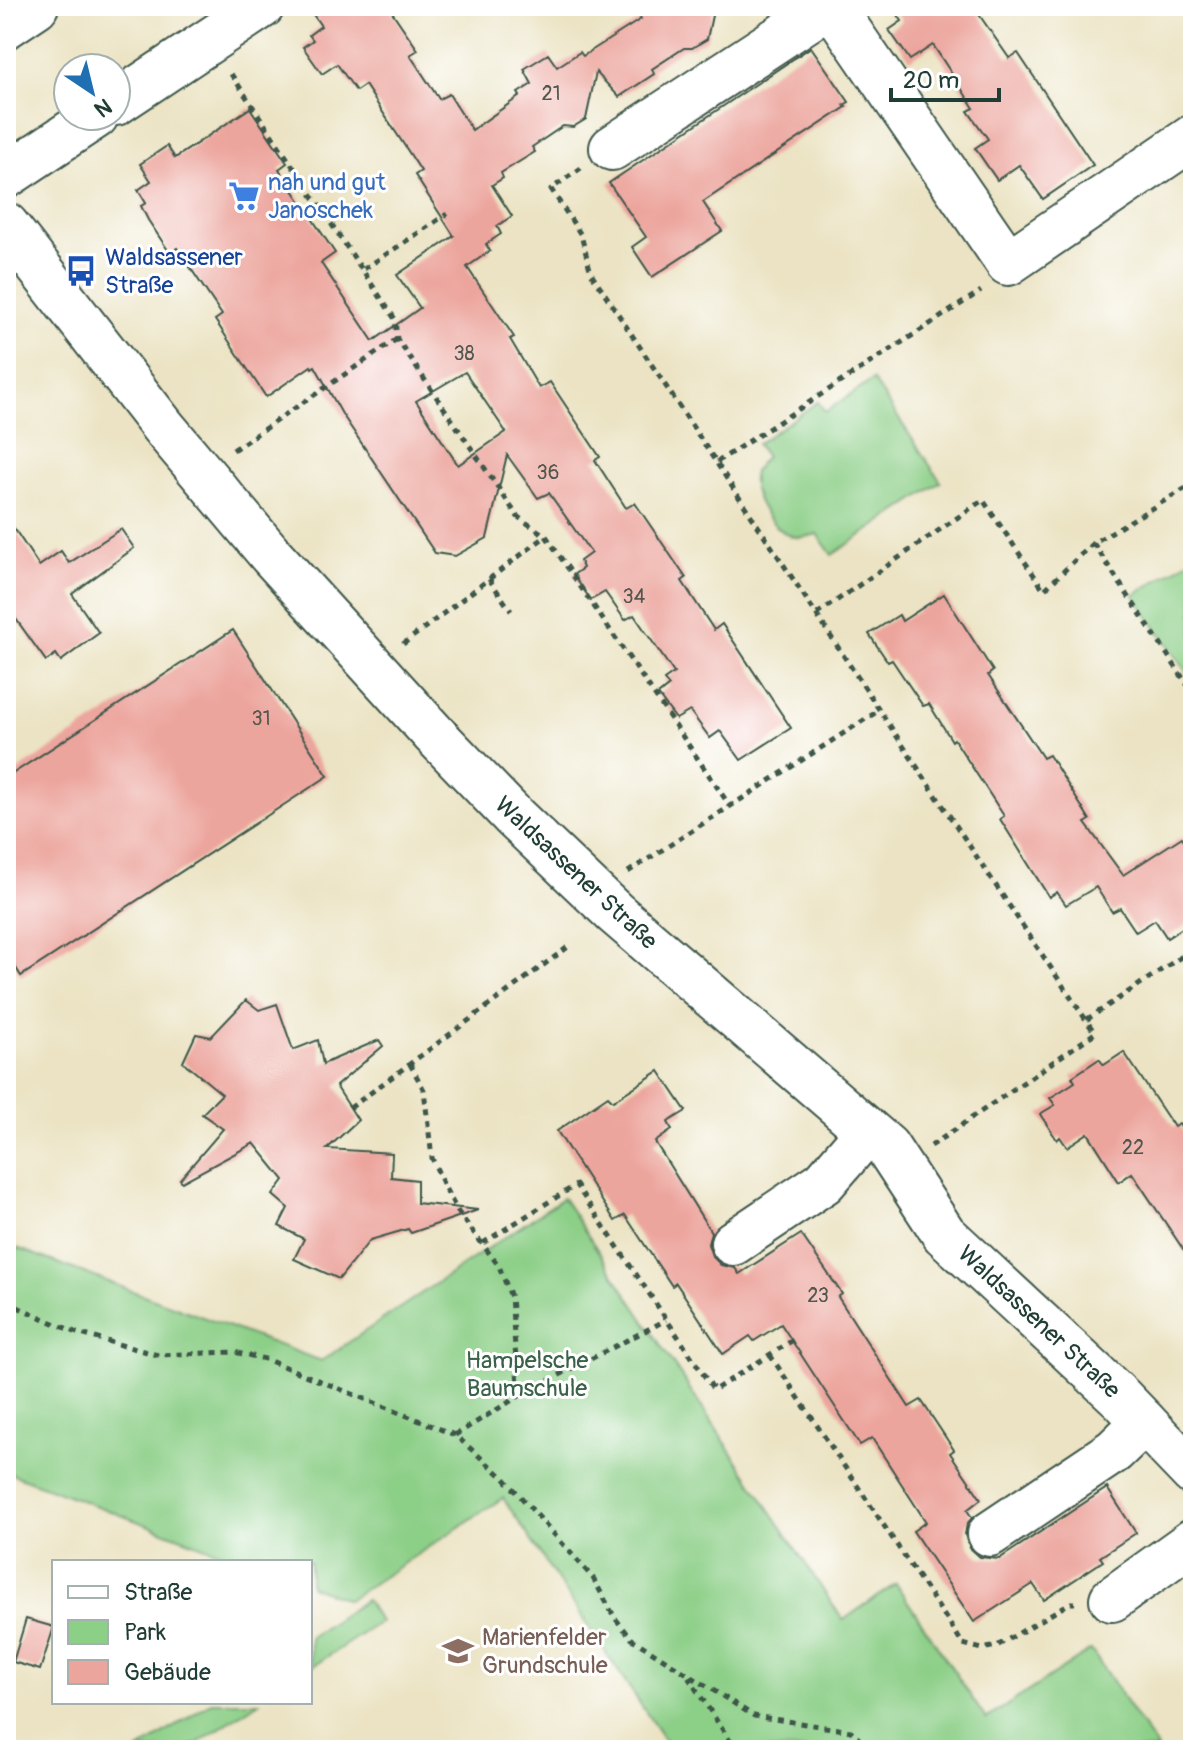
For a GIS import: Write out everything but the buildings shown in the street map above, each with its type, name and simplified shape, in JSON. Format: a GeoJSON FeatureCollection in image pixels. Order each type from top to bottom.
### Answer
{"type":"FeatureCollection","features":[{"type":"Feature","properties":{"kind":"street"},"geometry":{"type":"LineString","coordinates":[[6,26],[36,6]]}},
{"type":"Feature","properties":{"kind":"street"},"geometry":{"type":"LineString","coordinates":[[132,92],[262,6]]}},
{"type":"Feature","properties":{"kind":"street"},"geometry":{"type":"LineString","coordinates":[[612,148],[830,6],[1008,263],[1193,137]]}},
{"type":"Feature","properties":{"kind":"street"},"geometry":{"type":"LineString","coordinates":[[6,176],[72,132]]}},
{"type":"Feature","properties":{"kind":"street","name":"Waldsassener Straße"},"geometry":{"type":"LineString","coordinates":[[6,225],[164,428],[252,532],[433,733],[514,817],[615,913],[887,1147],[944,1234],[1144,1422],[1193,1473]]}},
{"type":"Feature","properties":{"kind":"street"},"geometry":{"type":"LineString","coordinates":[[733,1243],[824,1182],[868,1131]]}},
{"type":"Feature","properties":{"kind":"street"},"geometry":{"type":"LineString","coordinates":[[990,1534],[1114,1451],[1144,1422]]}},
{"type":"Feature","properties":{"kind":"street"},"geometry":{"type":"LineString","coordinates":[[1112,1599],[1193,1541]]}},
{"type":"Feature","properties":{"kind":"path"},"geometry":{"type":"LineString","coordinates":[[208,41],[364,269],[395,319],[397,339],[518,517],[546,536],[730,806]]}},
{"type":"Feature","properties":{"kind":"path"},"geometry":{"type":"LineString","coordinates":[[612,148],[551,189],[581,235],[591,273],[878,711],[1095,1033],[930,1147]]}},
{"type":"Feature","properties":{"kind":"path"},"geometry":{"type":"LineString","coordinates":[[364,269],[447,214]]}},
{"type":"Feature","properties":{"kind":"path"},"geometry":{"type":"LineString","coordinates":[[717,462],[939,321],[981,291],[1008,263]]}},
{"type":"Feature","properties":{"kind":"path"},"geometry":{"type":"LineString","coordinates":[[229,452],[397,339]]}},
{"type":"Feature","properties":{"kind":"path"},"geometry":{"type":"LineString","coordinates":[[817,614],[983,500],[1044,590],[1093,543],[1193,484]]}},
{"type":"Feature","properties":{"kind":"path"},"geometry":{"type":"LineString","coordinates":[[399,647],[546,536]]}},
{"type":"Feature","properties":{"kind":"path"},"geometry":{"type":"LineString","coordinates":[[1093,543],[1193,693]]}},
{"type":"Feature","properties":{"kind":"path"},"geometry":{"type":"LineString","coordinates":[[489,579],[511,611]]}},
{"type":"Feature","properties":{"kind":"path"},"geometry":{"type":"LineString","coordinates":[[623,874],[878,711]]}},
{"type":"Feature","properties":{"kind":"path"},"geometry":{"type":"LineString","coordinates":[[350,1108],[568,947]]}},
{"type":"Feature","properties":{"kind":"path"},"geometry":{"type":"LineString","coordinates":[[1086,1020],[1193,949]]}},
{"type":"Feature","properties":{"kind":"path"},"geometry":{"type":"LineString","coordinates":[[410,1064],[424,1090],[432,1158],[458,1212],[499,1266],[511,1297],[519,1396]]}},
{"type":"Feature","properties":{"kind":"path"},"geometry":{"type":"LineString","coordinates":[[483,1243],[576,1185],[714,1390],[793,1340]]}},
{"type":"Feature","properties":{"kind":"path"},"geometry":{"type":"LineString","coordinates":[[6,1288],[12,1294],[13,1305]]}},
{"type":"Feature","properties":{"kind":"path"},"geometry":{"type":"LineString","coordinates":[[6,1302],[77,1333],[158,1355],[234,1352],[265,1359],[455,1435],[504,1478],[593,1578],[615,1618],[632,1639],[754,1716],[851,1731],[870,1750]]}},
{"type":"Feature","properties":{"kind":"path"},"geometry":{"type":"LineString","coordinates":[[455,1435],[519,1396],[666,1320]]}},
{"type":"Feature","properties":{"kind":"path"},"geometry":{"type":"LineString","coordinates":[[770,1355],[963,1644],[982,1649],[997,1646],[1070,1603],[1112,1599]]}},
{"type":"Feature","properties":{"kind":"path"},"geometry":{"type":"LineString","coordinates":[[685,1673],[736,1750]]}},
{"type":"Feature","properties":{"kind":"green space"},"geometry":{"type":"Polygon","coordinates":[[[873,380],[941,482],[832,555],[817,534],[792,536],[769,519],[754,490],[755,470],[766,457],[757,444],[818,402],[825,412],[873,380]]]}},
{"type":"Feature","properties":{"kind":"green space"},"geometry":{"type":"Polygon","coordinates":[[[1193,558],[1193,681],[1134,595],[1193,558]]]}},
{"type":"Feature","properties":{"kind":"green space","name":"Hampelsche Baumschule"},"geometry":{"type":"Polygon","coordinates":[[[563,1198],[843,1620],[896,1584],[986,1719],[1091,1650],[1158,1750],[671,1750],[503,1498],[348,1600],[312,1587],[312,1560],[241,1560],[6,1472],[6,1244],[321,1361],[563,1198]]]}},
{"type":"Feature","properties":{"kind":"green space"},"geometry":{"type":"Polygon","coordinates":[[[366,1600],[380,1622],[312,1667],[312,1636],[366,1600]]]}},
{"type":"Feature","properties":{"kind":"green space"},"geometry":{"type":"Polygon","coordinates":[[[209,1704],[256,1704],[187,1750],[139,1750],[209,1704]]]}},
{"type":"Feature","properties":{"kind":"place","name":"nah und gut Janoschek"},"geometry":{"type":"Point","coordinates":[244,196]}},
{"type":"Feature","properties":{"kind":"place","name":"Waldsassener Straße"},"geometry":{"type":"Point","coordinates":[81,271]}},
{"type":"Feature","properties":{"kind":"place","name":"Marienfelder Grundschule"},"geometry":{"type":"Point","coordinates":[458,1651]}}]}
